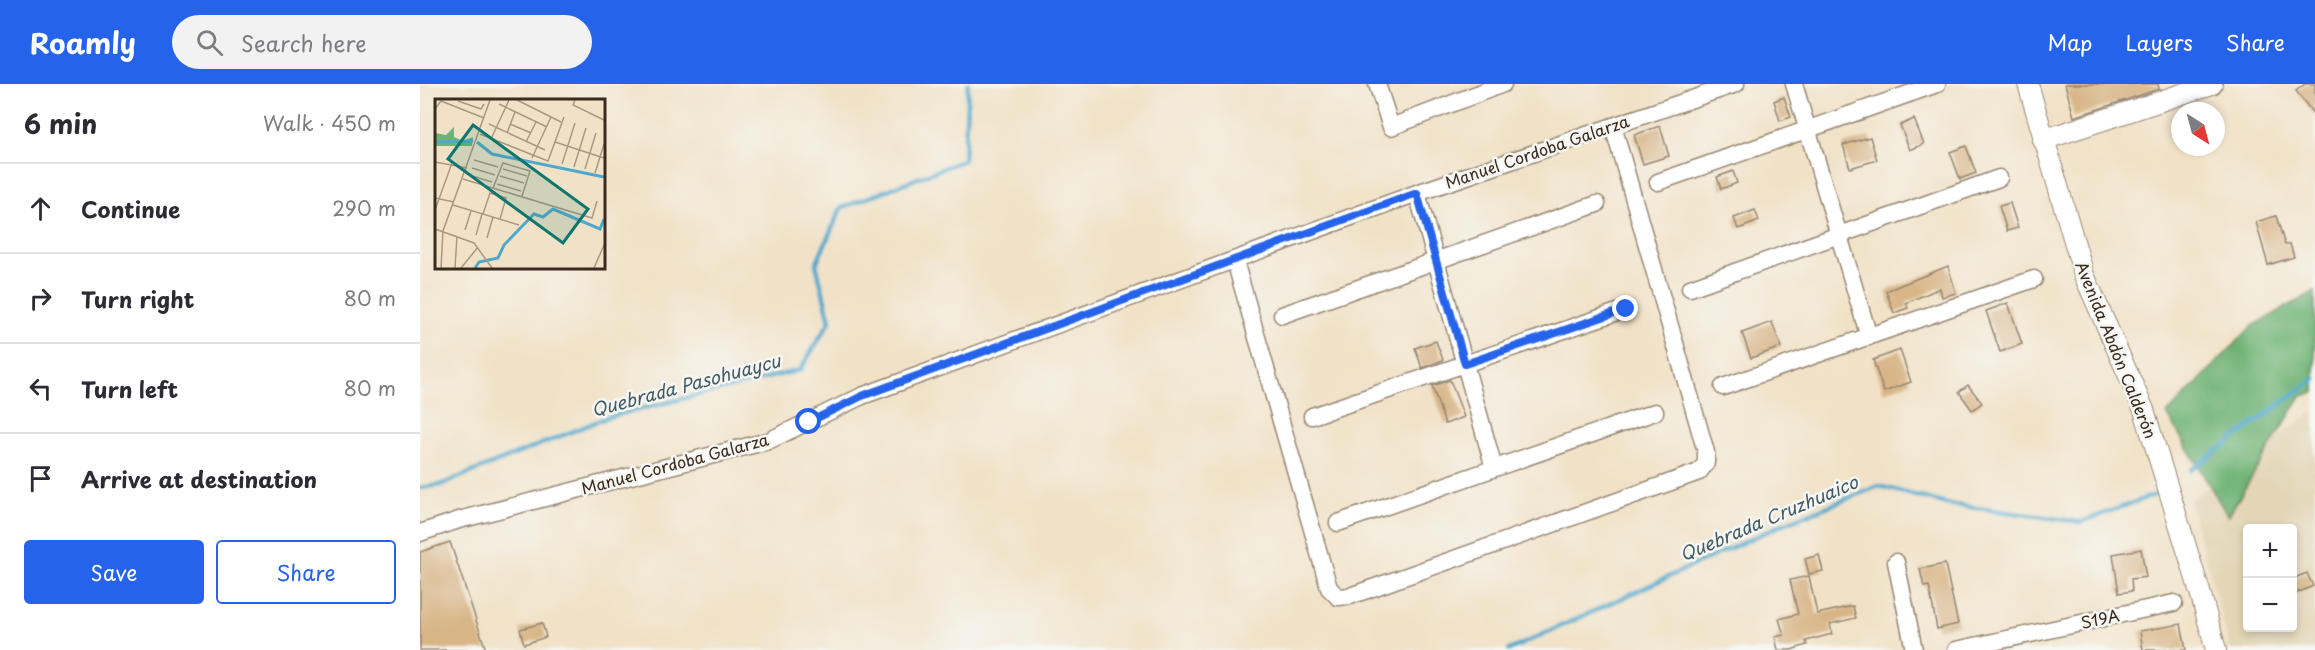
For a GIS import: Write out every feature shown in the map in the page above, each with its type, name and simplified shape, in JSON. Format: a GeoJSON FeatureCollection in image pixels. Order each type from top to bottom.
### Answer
{"type":"FeatureCollection","features":[{"type":"Feature","properties":{"kind":"street"},"geometry":{"type":"LineString","coordinates":[[1377,84],[1390,127],[1503,84]]}},
{"type":"Feature","properties":{"kind":"street","name":"Manuel Cordoba Galarza"},"geometry":{"type":"LineString","coordinates":[[420,533],[459,520],[768,441],[862,396],[1417,193],[1736,84]]}},
{"type":"Feature","properties":{"kind":"street"},"geometry":{"type":"LineString","coordinates":[[1794,84],[1869,336]]}},
{"type":"Feature","properties":{"kind":"street"},"geometry":{"type":"LineString","coordinates":[[1658,182],[1937,84]]}},
{"type":"Feature","properties":{"kind":"street","name":"Avenida Abdón Calderón"},"geometry":{"type":"LineString","coordinates":[[2028,84],[2084,275],[2144,410],[2216,650]]}},
{"type":"Feature","properties":{"kind":"street"},"geometry":{"type":"LineString","coordinates":[[2043,140],[2212,84]]}},
{"type":"Feature","properties":{"kind":"street"},"geometry":{"type":"LineString","coordinates":[[1235,261],[1329,588],[1338,597],[1350,596],[1688,476],[1703,468],[1707,458],[1706,452],[1613,126]]}},
{"type":"Feature","properties":{"kind":"street"},"geometry":{"type":"LineString","coordinates":[[1690,288],[1999,178]]}},
{"type":"Feature","properties":{"kind":"street"},"geometry":{"type":"LineString","coordinates":[[1417,193],[1494,468]]}},
{"type":"Feature","properties":{"kind":"street"},"geometry":{"type":"LineString","coordinates":[[1282,315],[1598,204]]}},
{"type":"Feature","properties":{"kind":"street"},"geometry":{"type":"LineString","coordinates":[[1723,387],[2034,279]]}},
{"type":"Feature","properties":{"kind":"street"},"geometry":{"type":"LineString","coordinates":[[1312,416],[1626,309]]}},
{"type":"Feature","properties":{"kind":"street"},"geometry":{"type":"LineString","coordinates":[[1338,523],[1655,412]]}},
{"type":"Feature","properties":{"kind":"street"},"geometry":{"type":"LineString","coordinates":[[1896,562],[1914,650]]}},
{"type":"Feature","properties":{"kind":"street","name":"S19A"},"geometry":{"type":"LineString","coordinates":[[1956,650],[2023,643],[2174,603]]}},
{"type":"Feature","properties":{"kind":"shaded area"},"geometry":{"type":"Polygon","coordinates":[[[2315,411],[2315,650],[2231,650],[2189,500],[2315,411]]]}},
{"type":"Feature","properties":{"kind":"green space"},"geometry":{"type":"Polygon","coordinates":[[[2315,291],[2315,393],[2301,396],[2228,516],[2167,414],[2251,327],[2315,291]]]}},
{"type":"Feature","properties":{"kind":"building"},"geometry":{"type":"Polygon","coordinates":[[[2065,84],[2158,84],[2159,89],[2074,117],[2065,84]]]}},
{"type":"Feature","properties":{"kind":"building"},"geometry":{"type":"Polygon","coordinates":[[[2305,84],[2315,84],[2315,116],[2296,91],[2305,84]]]}},
{"type":"Feature","properties":{"kind":"building"},"geometry":{"type":"Polygon","coordinates":[[[1784,97],[1791,117],[1780,121],[1774,101],[1784,97]]]}},
{"type":"Feature","properties":{"kind":"building"},"geometry":{"type":"Polygon","coordinates":[[[1914,119],[1924,144],[1910,150],[1900,125],[1914,119]]]}},
{"type":"Feature","properties":{"kind":"building"},"geometry":{"type":"Polygon","coordinates":[[[1660,126],[1669,156],[1643,164],[1634,135],[1660,126]]]}},
{"type":"Feature","properties":{"kind":"building"},"geometry":{"type":"Polygon","coordinates":[[[1870,137],[1877,160],[1850,168],[1843,145],[1870,137]]]}},
{"type":"Feature","properties":{"kind":"building"},"geometry":{"type":"Polygon","coordinates":[[[1966,146],[1976,173],[1960,179],[1950,152],[1966,146]]]}},
{"type":"Feature","properties":{"kind":"building"},"geometry":{"type":"Polygon","coordinates":[[[1733,171],[1737,183],[1721,189],[1717,177],[1733,171]]]}},
{"type":"Feature","properties":{"kind":"building"},"geometry":{"type":"Polygon","coordinates":[[[2010,203],[2018,228],[2007,231],[1999,206],[2010,203]]]}},
{"type":"Feature","properties":{"kind":"building"},"geometry":{"type":"Polygon","coordinates":[[[1755,210],[1759,221],[1738,229],[1734,218],[1755,210]]]}},
{"type":"Feature","properties":{"kind":"building"},"geometry":{"type":"Polygon","coordinates":[[[2276,216],[2285,245],[2290,244],[2294,257],[2268,265],[2256,222],[2276,216]]]}},
{"type":"Feature","properties":{"kind":"building"},"geometry":{"type":"Polygon","coordinates":[[[1948,266],[1956,293],[1942,297],[1940,288],[1906,303],[1908,308],[1894,313],[1886,291],[1948,266]]]}},
{"type":"Feature","properties":{"kind":"building"},"geometry":{"type":"Polygon","coordinates":[[[2008,303],[2022,344],[2000,352],[1986,311],[2008,303]]]}},
{"type":"Feature","properties":{"kind":"building"},"geometry":{"type":"Polygon","coordinates":[[[1772,322],[1781,347],[1751,358],[1742,333],[1772,322]]]}},
{"type":"Feature","properties":{"kind":"building"},"geometry":{"type":"Polygon","coordinates":[[[1436,341],[1443,360],[1422,368],[1415,348],[1436,341]]]}},
{"type":"Feature","properties":{"kind":"building"},"geometry":{"type":"Polygon","coordinates":[[[1900,350],[1911,382],[1884,392],[1873,360],[1900,350]]]}},
{"type":"Feature","properties":{"kind":"building"},"geometry":{"type":"Polygon","coordinates":[[[1450,380],[1464,417],[1445,424],[1432,386],[1450,380]]]}},
{"type":"Feature","properties":{"kind":"building"},"geometry":{"type":"Polygon","coordinates":[[[1968,385],[1982,403],[1972,410],[1959,392],[1968,385]]]}},
{"type":"Feature","properties":{"kind":"building"},"geometry":{"type":"Polygon","coordinates":[[[450,542],[486,650],[420,650],[420,552],[450,542]]]}},
{"type":"Feature","properties":{"kind":"building"},"geometry":{"type":"Polygon","coordinates":[[[2141,549],[2146,577],[2131,579],[2132,591],[2119,593],[2113,554],[2141,549]]]}},
{"type":"Feature","properties":{"kind":"building"},"geometry":{"type":"Polygon","coordinates":[[[1819,555],[1823,571],[1809,574],[1805,559],[1819,555]]]}},
{"type":"Feature","properties":{"kind":"building"},"geometry":{"type":"Polygon","coordinates":[[[1945,564],[1958,624],[1937,629],[1929,586],[1924,587],[1920,569],[1945,564]]]}},
{"type":"Feature","properties":{"kind":"building"},"geometry":{"type":"Polygon","coordinates":[[[2307,573],[2313,586],[2297,593],[2297,577],[2307,573]]]}},
{"type":"Feature","properties":{"kind":"building"},"geometry":{"type":"Polygon","coordinates":[[[1809,576],[1817,614],[1853,606],[1856,618],[1830,624],[1832,634],[1806,641],[1807,645],[1791,650],[1778,650],[1775,637],[1784,635],[1779,619],[1798,614],[1790,580],[1809,576]]]}},
{"type":"Feature","properties":{"kind":"building"},"geometry":{"type":"Polygon","coordinates":[[[542,623],[546,637],[524,644],[520,629],[542,623]]]}},
{"type":"Feature","properties":{"kind":"building"},"geometry":{"type":"Polygon","coordinates":[[[2181,624],[2186,650],[2143,650],[2140,631],[2181,624]]]}},
{"type":"Feature","properties":{"kind":"waterway","name":"Quebrada Pasohuaycu"},"geometry":{"type":"LineString","coordinates":[[420,488],[440,485],[608,417],[800,370],[830,321],[816,264],[841,208],[964,160],[968,84]]}},
{"type":"Feature","properties":{"kind":"waterway","name":"Quebrada Cruzhuaico"},"geometry":{"type":"LineString","coordinates":[[2191,470],[2315,379]]}},
{"type":"Feature","properties":{"kind":"waterway","name":"Quebrada Cruzhuaico"},"geometry":{"type":"LineString","coordinates":[[1509,650],[1781,525],[1879,486],[1947,504],[2081,522],[2157,494]]}},
{"type":"Feature","properties":{"kind":"route"},"geometry":{"type":"LineString","coordinates":[[809,422],[862,396],[1417,193],[1465,364],[1626,309]]}}]}
